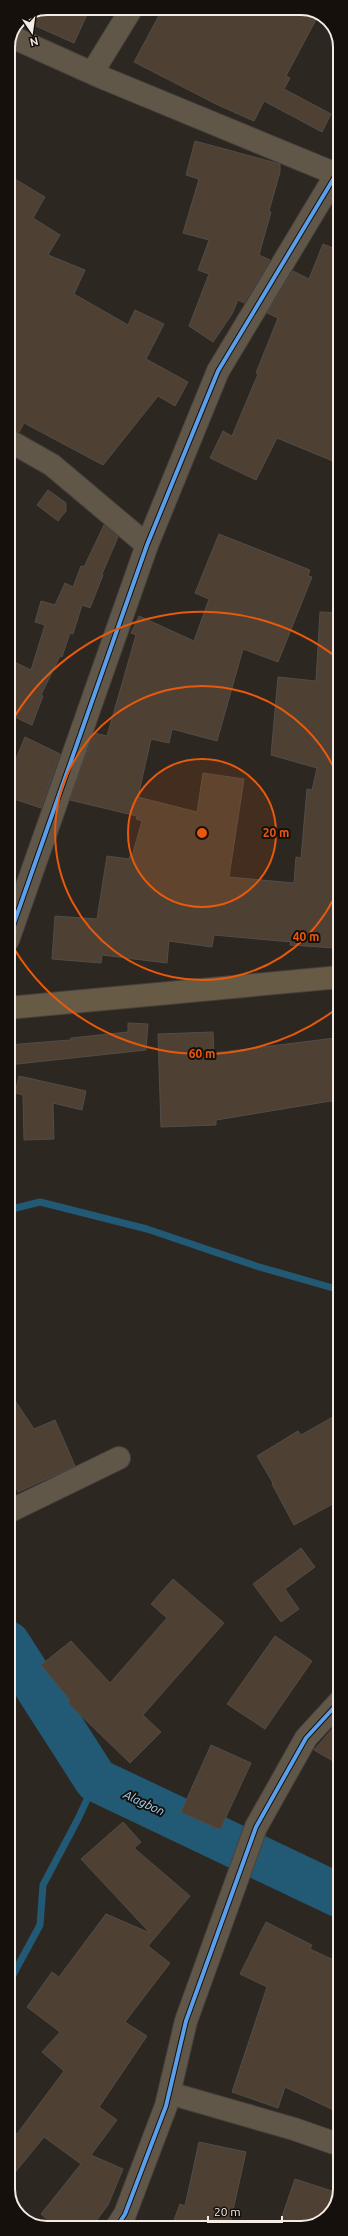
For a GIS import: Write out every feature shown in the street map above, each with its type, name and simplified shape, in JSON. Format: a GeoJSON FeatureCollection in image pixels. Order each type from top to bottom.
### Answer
{"type":"FeatureCollection","features":[{"type":"Feature","properties":{"kind":"main road"},"geometry":{"type":"LineString","coordinates":[[15,1007],[333,978]]}},
{"type":"Feature","properties":{"kind":"street"},"geometry":{"type":"LineString","coordinates":[[92,73],[128,15]]}},
{"type":"Feature","properties":{"kind":"street"},"geometry":{"type":"LineString","coordinates":[[16,39],[92,73],[333,169]]}},
{"type":"Feature","properties":{"kind":"street"},"geometry":{"type":"LineString","coordinates":[[15,920],[147,545],[218,371],[333,179]]}},
{"type":"Feature","properties":{"kind":"street"},"geometry":{"type":"LineString","coordinates":[[15,444],[52,465],[147,545]]}},
{"type":"Feature","properties":{"kind":"street"},"geometry":{"type":"LineString","coordinates":[[15,1509],[119,1458]]}},
{"type":"Feature","properties":{"kind":"street"},"geometry":{"type":"LineString","coordinates":[[120,2221],[125,2214],[166,2106],[186,2021],[256,1827],[306,1738],[333,1709]]}},
{"type":"Feature","properties":{"kind":"street"},"geometry":{"type":"LineString","coordinates":[[169,2093],[294,2129],[333,2143]]}},
{"type":"Feature","properties":{"kind":"building"},"geometry":{"type":"Polygon","coordinates":[[[47,15],[87,15],[74,43],[27,22],[35,17],[47,15]]]}},
{"type":"Feature","properties":{"kind":"building"},"geometry":{"type":"Polygon","coordinates":[[[159,15],[303,15],[313,17],[316,19],[286,76],[290,78],[284,89],[331,114],[322,132],[264,101],[254,121],[218,105],[134,62],[159,15]]]}},
{"type":"Feature","properties":{"kind":"building"},"geometry":{"type":"Polygon","coordinates":[[[195,141],[280,164],[280,172],[269,211],[271,212],[259,255],[270,260],[244,303],[238,300],[232,314],[213,342],[189,326],[209,274],[198,270],[209,240],[183,233],[199,179],[186,175],[195,141]]]}},
{"type":"Feature","properties":{"kind":"building"},"geometry":{"type":"Polygon","coordinates":[[[15,179],[45,197],[33,218],[60,235],[48,255],[85,270],[74,294],[128,325],[135,310],[164,324],[146,359],[188,382],[175,406],[158,396],[103,465],[24,423],[19,432],[15,431],[15,179]]]}},
{"type":"Feature","properties":{"kind":"building"},"geometry":{"type":"Polygon","coordinates":[[[323,244],[333,248],[333,461],[277,438],[256,480],[210,458],[223,431],[232,436],[258,374],[256,373],[278,318],[267,313],[293,271],[309,279],[323,244]]]}},
{"type":"Feature","properties":{"kind":"building"},"geometry":{"type":"Polygon","coordinates":[[[48,490],[66,503],[66,511],[58,521],[37,505],[48,490]]]}},
{"type":"Feature","properties":{"kind":"building"},"geometry":{"type":"Polygon","coordinates":[[[104,525],[118,537],[102,574],[103,575],[90,608],[82,605],[73,634],[70,633],[62,657],[60,656],[41,695],[43,696],[32,725],[15,717],[15,662],[31,670],[45,625],[35,622],[41,601],[55,605],[65,583],[73,587],[81,566],[84,567],[104,525]]]}},
{"type":"Feature","properties":{"kind":"building"},"geometry":{"type":"Polygon","coordinates":[[[219,534],[310,570],[308,576],[312,577],[278,662],[243,649],[217,741],[172,729],[169,743],[151,739],[138,797],[197,812],[203,773],[244,779],[229,877],[294,883],[296,857],[301,858],[307,789],[312,790],[317,768],[271,755],[278,677],[316,681],[320,612],[333,613],[333,948],[290,945],[291,942],[214,935],[212,947],[169,941],[167,963],[102,955],[101,963],[52,959],[55,916],[97,919],[107,856],[129,859],[130,856],[132,856],[142,821],[136,819],[137,816],[70,800],[94,733],[107,736],[136,635],[131,633],[139,616],[194,641],[209,599],[195,593],[219,534]]]}},
{"type":"Feature","properties":{"kind":"building"},"geometry":{"type":"Polygon","coordinates":[[[25,737],[60,754],[41,808],[15,799],[15,762],[25,737]]]}},
{"type":"Feature","properties":{"kind":"building"},"geometry":{"type":"Polygon","coordinates":[[[128,1023],[148,1024],[146,1050],[15,1064],[15,1044],[70,1040],[71,1038],[128,1032],[128,1023]]]}},
{"type":"Feature","properties":{"kind":"building"},"geometry":{"type":"Polygon","coordinates":[[[213,1032],[214,1053],[333,1038],[333,1101],[216,1120],[216,1125],[161,1127],[158,1034],[213,1032]]]}},
{"type":"Feature","properties":{"kind":"building"},"geometry":{"type":"Polygon","coordinates":[[[19,1076],[86,1091],[82,1110],[53,1103],[54,1139],[24,1140],[23,1095],[15,1093],[19,1076]]]}},
{"type":"Feature","properties":{"kind":"building"},"geometry":{"type":"Polygon","coordinates":[[[15,1400],[34,1429],[55,1420],[75,1466],[18,1492],[15,1485],[15,1400]]]}},
{"type":"Feature","properties":{"kind":"building"},"geometry":{"type":"Polygon","coordinates":[[[333,1417],[333,1504],[294,1525],[272,1484],[273,1483],[257,1456],[298,1431],[301,1435],[333,1417]]]}},
{"type":"Feature","properties":{"kind":"building"},"geometry":{"type":"Polygon","coordinates":[[[301,1548],[315,1567],[285,1589],[299,1609],[281,1622],[253,1584],[301,1548]]]}},
{"type":"Feature","properties":{"kind":"building"},"geometry":{"type":"Polygon","coordinates":[[[173,1579],[224,1623],[143,1715],[161,1732],[130,1763],[68,1703],[70,1700],[41,1665],[71,1641],[110,1683],[167,1618],[151,1604],[173,1579]]]}},
{"type":"Feature","properties":{"kind":"building"},"geometry":{"type":"Polygon","coordinates":[[[275,1636],[312,1661],[265,1729],[227,1704],[275,1636]]]}},
{"type":"Feature","properties":{"kind":"building"},"geometry":{"type":"Polygon","coordinates":[[[333,1728],[333,1761],[314,1750],[333,1728]]]}},
{"type":"Feature","properties":{"kind":"building"},"geometry":{"type":"Polygon","coordinates":[[[211,1745],[251,1763],[220,1830],[181,1812],[211,1745]]]}},
{"type":"Feature","properties":{"kind":"building"},"geometry":{"type":"Polygon","coordinates":[[[123,1822],[141,1842],[134,1848],[190,1896],[148,1946],[170,1963],[125,2022],[147,2036],[99,2107],[117,2120],[91,2155],[123,2169],[108,2205],[96,2221],[49,2221],[41,2214],[81,2164],[44,2137],[15,2172],[15,2133],[17,2134],[64,2071],[42,2052],[60,2032],[27,2007],[52,1972],[59,1977],[106,1914],[150,1933],[81,1859],[123,1822]]]}},
{"type":"Feature","properties":{"kind":"building"},"geometry":{"type":"Polygon","coordinates":[[[266,1922],[312,1945],[310,1949],[333,1960],[333,2110],[285,2087],[278,2108],[232,2092],[267,1987],[240,1974],[266,1922]]]}},
{"type":"Feature","properties":{"kind":"building"},"geometry":{"type":"Polygon","coordinates":[[[199,2142],[246,2152],[231,2221],[174,2221],[180,2204],[185,2206],[199,2142]]]}},
{"type":"Feature","properties":{"kind":"building"},"geometry":{"type":"Polygon","coordinates":[[[295,2179],[333,2191],[329,2205],[315,2218],[305,2221],[280,2221],[295,2179]]]}},
{"type":"Feature","properties":{"kind":"waterway"},"geometry":{"type":"LineString","coordinates":[[15,1208],[40,1202],[147,1229],[256,1266],[333,1288]]}},
{"type":"Feature","properties":{"kind":"waterway","name":"Alagbon"},"geometry":{"type":"LineString","coordinates":[[15,1654],[96,1780],[333,1893]]}},
{"type":"Feature","properties":{"kind":"waterway"},"geometry":{"type":"LineString","coordinates":[[15,1971],[40,1925],[43,1885],[78,1819],[96,1780]]}},
{"type":"Feature","properties":{"kind":"cycle path"},"geometry":{"type":"LineString","coordinates":[[15,920],[147,545],[218,371],[333,180]]}},
{"type":"Feature","properties":{"kind":"cycle path"},"geometry":{"type":"LineString","coordinates":[[120,2221],[125,2214],[166,2106],[186,2021],[256,1827],[306,1738],[333,1709]]}}]}
